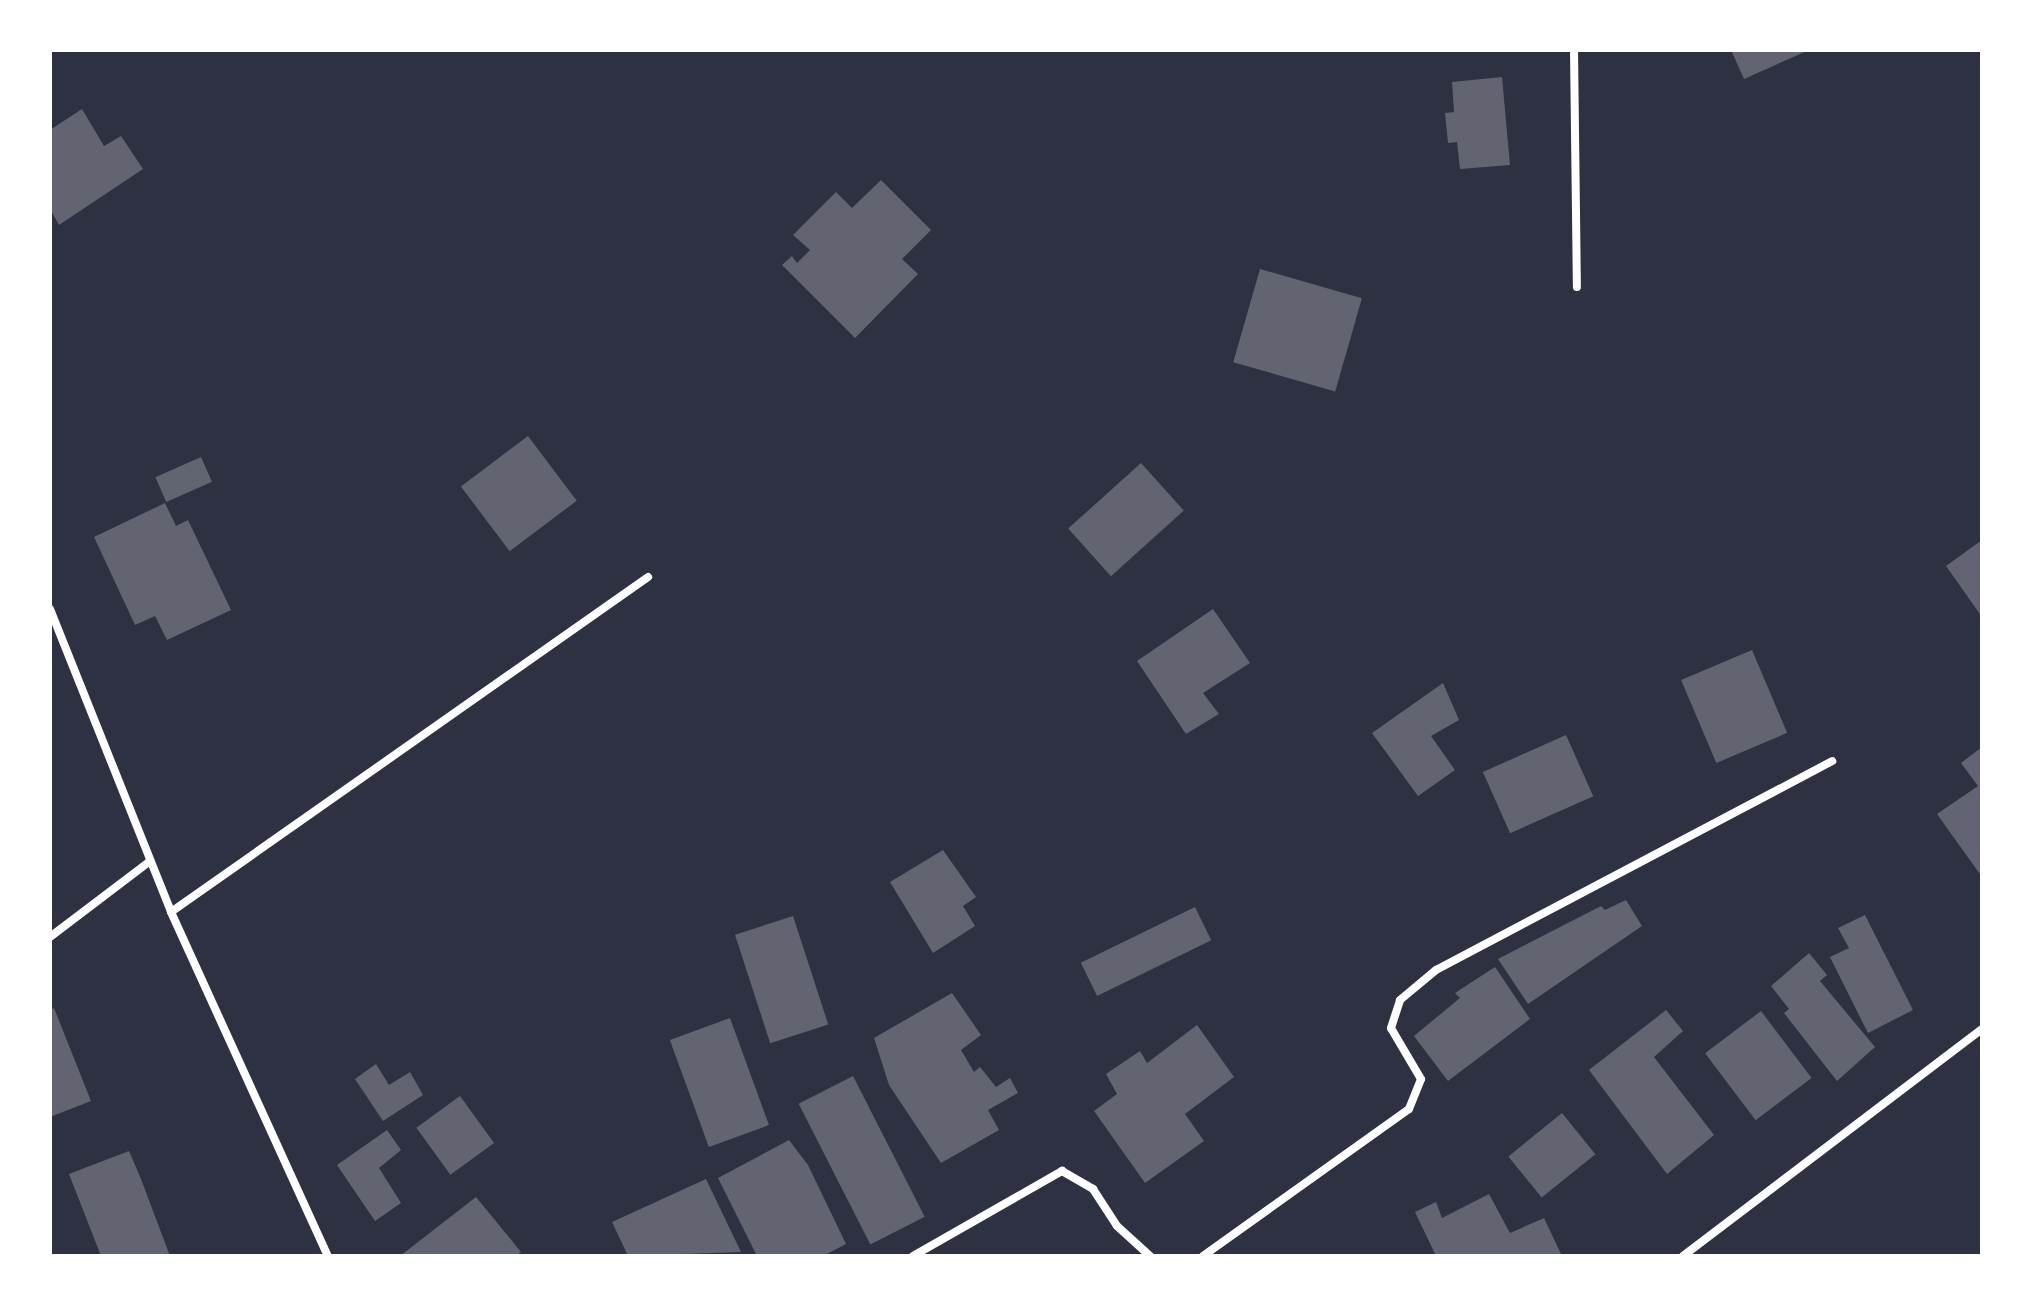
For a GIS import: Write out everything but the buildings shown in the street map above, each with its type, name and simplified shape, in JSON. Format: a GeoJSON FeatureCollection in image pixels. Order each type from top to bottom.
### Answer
{"type":"FeatureCollection","features":[{"type":"Feature","properties":{"kind":"street"},"geometry":{"type":"LineString","coordinates":[[1574,50],[1577,287]]}},
{"type":"Feature","properties":{"kind":"street"},"geometry":{"type":"LineString","coordinates":[[171,912],[648,577]]}},
{"type":"Feature","properties":{"kind":"street"},"geometry":{"type":"LineString","coordinates":[[50,609],[171,912],[328,1256]]}},
{"type":"Feature","properties":{"kind":"street"},"geometry":{"type":"LineString","coordinates":[[1203,1256],[1409,1109],[1421,1079],[1391,1028],[1400,1000],[1436,970],[1832,761]]}},
{"type":"Feature","properties":{"kind":"street"},"geometry":{"type":"LineString","coordinates":[[50,937],[150,861]]}},
{"type":"Feature","properties":{"kind":"street"},"geometry":{"type":"LineString","coordinates":[[1683,1256],[1982,1029]]}},
{"type":"Feature","properties":{"kind":"street"},"geometry":{"type":"LineString","coordinates":[[913,1256],[1062,1171],[1093,1189],[1117,1226],[1150,1256]]}}]}
